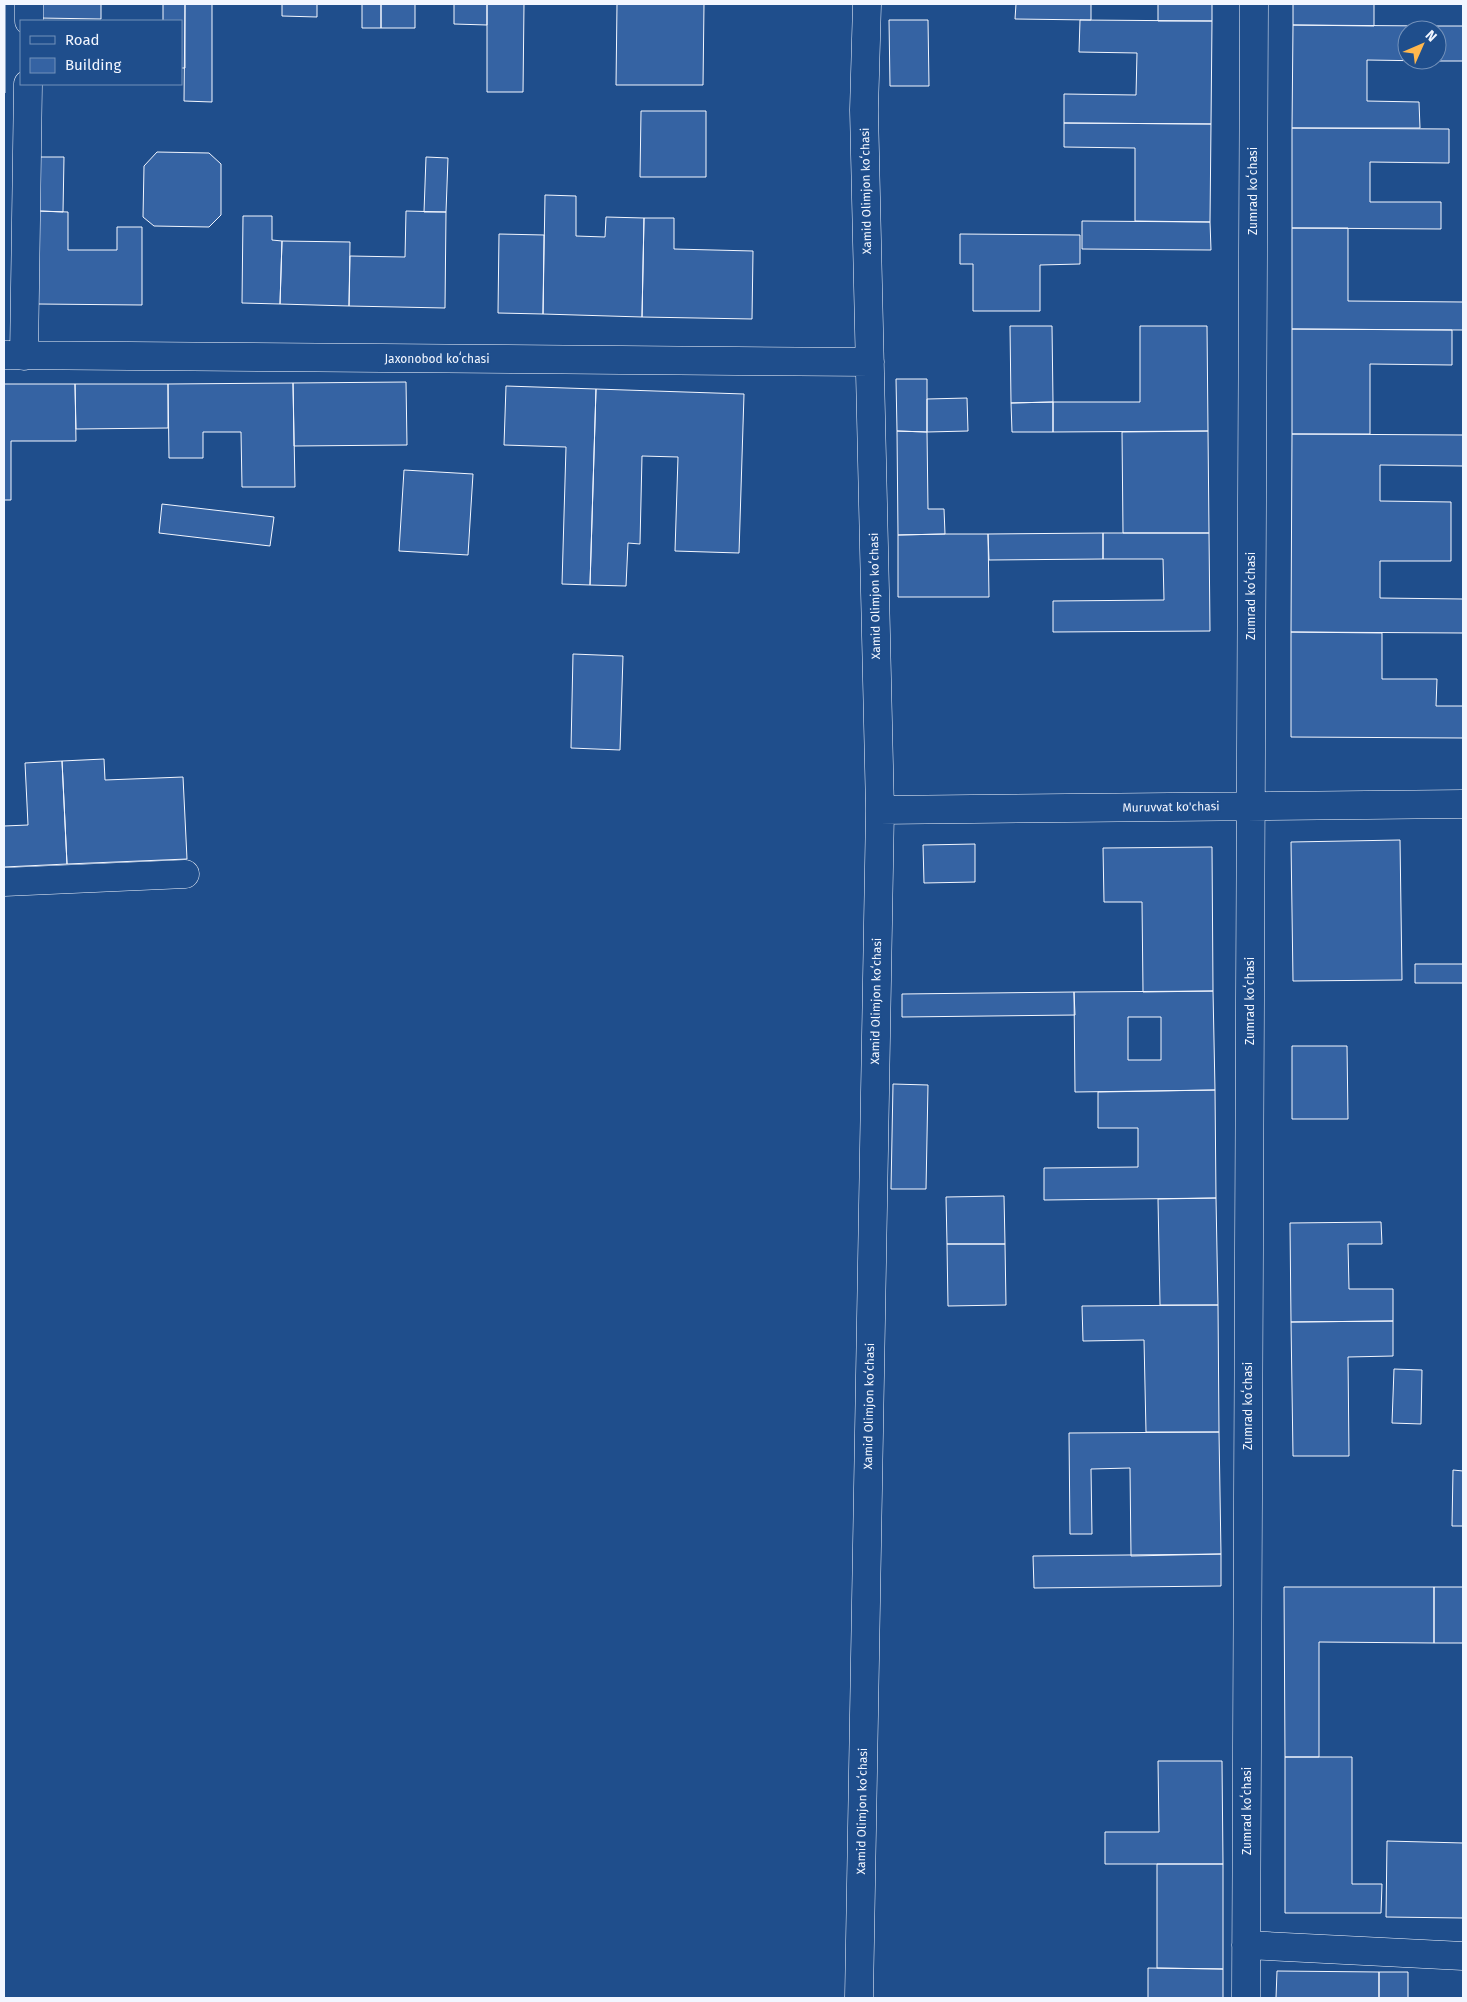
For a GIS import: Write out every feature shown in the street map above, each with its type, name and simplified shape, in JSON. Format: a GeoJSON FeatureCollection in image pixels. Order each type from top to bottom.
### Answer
{"type":"FeatureCollection","features":[{"type":"Feature","properties":{"kind":"street"},"geometry":{"type":"LineString","coordinates":[[29,4],[29,20]]}},
{"type":"Feature","properties":{"kind":"street","name":"Xamid Olimjon koʻchasi"},"geometry":{"type":"LineString","coordinates":[[859,1998],[880,810],[864,110],[867,4]]}},
{"type":"Feature","properties":{"kind":"street","name":"Zumrad koʻchasi"},"geometry":{"type":"LineString","coordinates":[[1246,1998],[1254,4]]}},
{"type":"Feature","properties":{"kind":"street"},"geometry":{"type":"LineString","coordinates":[[14,356],[28,85]]}},
{"type":"Feature","properties":{"kind":"street","name":"Jaxonobod koʻchasi"},"geometry":{"type":"LineString","coordinates":[[14,356],[870,362]]}},
{"type":"Feature","properties":{"kind":"street","name":"Muruvvat ko'chasi"},"geometry":{"type":"LineString","coordinates":[[880,810],[1463,804]]}},
{"type":"Feature","properties":{"kind":"street"},"geometry":{"type":"LineString","coordinates":[[4,882],[185,874]]}},
{"type":"Feature","properties":{"kind":"street"},"geometry":{"type":"LineString","coordinates":[[1246,1945],[1463,1956]]}},
{"type":"Feature","properties":{"kind":"building"},"geometry":{"type":"Polygon","coordinates":[[[5,4],[5,93],[4,93],[5,4]]]}},
{"type":"Feature","properties":{"kind":"building"},"geometry":{"type":"Polygon","coordinates":[[[39,4],[101,4],[101,19],[39,18],[39,4]]]}},
{"type":"Feature","properties":{"kind":"building"},"geometry":{"type":"Polygon","coordinates":[[[163,4],[185,4],[185,68],[182,68],[182,20],[163,20],[163,4]]]}},
{"type":"Feature","properties":{"kind":"building"},"geometry":{"type":"Polygon","coordinates":[[[185,4],[212,4],[212,102],[184,101],[185,4]]]}},
{"type":"Feature","properties":{"kind":"building"},"geometry":{"type":"Polygon","coordinates":[[[282,4],[317,4],[317,17],[282,16],[282,4]]]}},
{"type":"Feature","properties":{"kind":"building"},"geometry":{"type":"Polygon","coordinates":[[[362,4],[381,4],[381,28],[362,28],[362,4]]]}},
{"type":"Feature","properties":{"kind":"building"},"geometry":{"type":"Polygon","coordinates":[[[381,4],[415,4],[415,28],[381,28],[381,4]]]}},
{"type":"Feature","properties":{"kind":"building"},"geometry":{"type":"Polygon","coordinates":[[[454,4],[487,4],[487,25],[454,24],[454,4]]]}},
{"type":"Feature","properties":{"kind":"building"},"geometry":{"type":"Polygon","coordinates":[[[487,4],[524,4],[523,92],[487,92],[487,4]]]}},
{"type":"Feature","properties":{"kind":"building"},"geometry":{"type":"Polygon","coordinates":[[[617,4],[704,4],[703,85],[616,85],[617,4]]]}},
{"type":"Feature","properties":{"kind":"building"},"geometry":{"type":"Polygon","coordinates":[[[1016,4],[1091,4],[1091,20],[1015,19],[1016,4]]]}},
{"type":"Feature","properties":{"kind":"building"},"geometry":{"type":"Polygon","coordinates":[[[1158,4],[1212,4],[1212,21],[1158,21],[1158,4]]]}},
{"type":"Feature","properties":{"kind":"building"},"geometry":{"type":"Polygon","coordinates":[[[1293,4],[1374,4],[1374,26],[1293,25],[1293,4]]]}},
{"type":"Feature","properties":{"kind":"building"},"geometry":{"type":"Polygon","coordinates":[[[889,20],[928,20],[929,86],[890,86],[889,20]]]}},
{"type":"Feature","properties":{"kind":"building"},"geometry":{"type":"Polygon","coordinates":[[[1080,20],[1212,21],[1211,124],[1064,123],[1064,94],[1136,95],[1137,53],[1079,52],[1080,20]]]}},
{"type":"Feature","properties":{"kind":"building"},"geometry":{"type":"Polygon","coordinates":[[[1293,25],[1397,26],[1397,60],[1367,60],[1367,101],[1419,102],[1420,128],[1292,128],[1293,25]]]}},
{"type":"Feature","properties":{"kind":"building"},"geometry":{"type":"Polygon","coordinates":[[[1447,26],[1463,26],[1463,61],[1447,61],[1447,26]]]}},
{"type":"Feature","properties":{"kind":"building"},"geometry":{"type":"Polygon","coordinates":[[[641,111],[706,111],[706,177],[640,177],[641,111]]]}},
{"type":"Feature","properties":{"kind":"building"},"geometry":{"type":"Polygon","coordinates":[[[1064,123],[1211,124],[1210,222],[1135,221],[1135,148],[1064,147],[1064,123]]]}},
{"type":"Feature","properties":{"kind":"building"},"geometry":{"type":"Polygon","coordinates":[[[1292,128],[1449,129],[1449,163],[1370,162],[1370,202],[1441,202],[1441,229],[1292,228],[1292,128]]]}},
{"type":"Feature","properties":{"kind":"building"},"geometry":{"type":"Polygon","coordinates":[[[157,152],[209,153],[221,164],[221,215],[209,227],[154,226],[143,217],[144,166],[157,152]]]}},
{"type":"Feature","properties":{"kind":"building"},"geometry":{"type":"Polygon","coordinates":[[[39,157],[64,157],[63,212],[39,211],[39,157]]]}},
{"type":"Feature","properties":{"kind":"building"},"geometry":{"type":"Polygon","coordinates":[[[426,157],[448,158],[446,212],[424,212],[426,157]]]}},
{"type":"Feature","properties":{"kind":"building"},"geometry":{"type":"Polygon","coordinates":[[[545,195],[576,196],[576,236],[605,237],[606,217],[644,218],[642,317],[543,314],[545,195]]]}},
{"type":"Feature","properties":{"kind":"building"},"geometry":{"type":"Polygon","coordinates":[[[39,211],[68,212],[68,250],[117,250],[117,227],[142,227],[142,305],[38,304],[39,211]]]}},
{"type":"Feature","properties":{"kind":"building"},"geometry":{"type":"Polygon","coordinates":[[[406,211],[446,212],[445,308],[349,306],[350,256],[405,257],[406,211]]]}},
{"type":"Feature","properties":{"kind":"building"},"geometry":{"type":"Polygon","coordinates":[[[243,216],[272,216],[272,240],[282,241],[280,304],[242,303],[243,216]]]}},
{"type":"Feature","properties":{"kind":"building"},"geometry":{"type":"Polygon","coordinates":[[[644,218],[674,218],[674,249],[753,251],[752,319],[642,317],[644,218]]]}},
{"type":"Feature","properties":{"kind":"building"},"geometry":{"type":"Polygon","coordinates":[[[1082,221],[1210,222],[1211,250],[1082,249],[1082,221]]]}},
{"type":"Feature","properties":{"kind":"building"},"geometry":{"type":"Polygon","coordinates":[[[1292,228],[1348,228],[1348,301],[1463,302],[1463,330],[1292,329],[1292,228]]]}},
{"type":"Feature","properties":{"kind":"building"},"geometry":{"type":"Polygon","coordinates":[[[499,234],[544,235],[543,314],[498,313],[499,234]]]}},
{"type":"Feature","properties":{"kind":"building"},"geometry":{"type":"Polygon","coordinates":[[[960,234],[1080,235],[1080,264],[1040,265],[1040,311],[973,311],[973,264],[960,264],[960,234]]]}},
{"type":"Feature","properties":{"kind":"building"},"geometry":{"type":"Polygon","coordinates":[[[282,241],[350,242],[349,306],[280,304],[282,241]]]}},
{"type":"Feature","properties":{"kind":"building"},"geometry":{"type":"Polygon","coordinates":[[[1010,326],[1052,326],[1053,402],[1011,403],[1010,326]]]}},
{"type":"Feature","properties":{"kind":"building"},"geometry":{"type":"Polygon","coordinates":[[[1140,326],[1207,326],[1208,431],[1053,432],[1053,402],[1140,402],[1140,326]]]}},
{"type":"Feature","properties":{"kind":"building"},"geometry":{"type":"Polygon","coordinates":[[[1292,329],[1452,330],[1452,365],[1370,364],[1370,434],[1292,434],[1292,329]]]}},
{"type":"Feature","properties":{"kind":"building"},"geometry":{"type":"Polygon","coordinates":[[[896,379],[927,379],[927,432],[897,431],[896,379]]]}},
{"type":"Feature","properties":{"kind":"building"},"geometry":{"type":"Polygon","coordinates":[[[406,382],[407,445],[294,446],[293,383],[406,382]]]}},
{"type":"Feature","properties":{"kind":"building"},"geometry":{"type":"Polygon","coordinates":[[[293,383],[295,487],[242,487],[241,432],[203,432],[203,458],[169,458],[168,384],[293,383]]]}},
{"type":"Feature","properties":{"kind":"building"},"geometry":{"type":"Polygon","coordinates":[[[4,384],[75,384],[76,441],[11,441],[11,500],[4,500],[4,384]]]}},
{"type":"Feature","properties":{"kind":"building"},"geometry":{"type":"Polygon","coordinates":[[[75,384],[168,384],[168,428],[76,429],[75,384]]]}},
{"type":"Feature","properties":{"kind":"building"},"geometry":{"type":"Polygon","coordinates":[[[506,386],[596,389],[590,585],[562,584],[566,447],[504,445],[506,386]]]}},
{"type":"Feature","properties":{"kind":"building"},"geometry":{"type":"Polygon","coordinates":[[[596,389],[744,394],[739,553],[675,551],[678,457],[642,456],[640,544],[628,543],[626,586],[590,585],[596,389]]]}},
{"type":"Feature","properties":{"kind":"building"},"geometry":{"type":"Polygon","coordinates":[[[967,398],[968,431],[927,432],[927,399],[967,398]]]}},
{"type":"Feature","properties":{"kind":"building"},"geometry":{"type":"Polygon","coordinates":[[[1053,402],[1053,432],[1012,432],[1011,403],[1053,402]]]}},
{"type":"Feature","properties":{"kind":"building"},"geometry":{"type":"Polygon","coordinates":[[[897,431],[927,432],[928,509],[944,509],[945,534],[898,535],[897,431]]]}},
{"type":"Feature","properties":{"kind":"building"},"geometry":{"type":"Polygon","coordinates":[[[1208,431],[1209,533],[1123,533],[1122,432],[1208,431]]]}},
{"type":"Feature","properties":{"kind":"building"},"geometry":{"type":"Polygon","coordinates":[[[1292,434],[1463,435],[1463,466],[1380,465],[1380,501],[1451,502],[1451,561],[1380,561],[1380,598],[1463,599],[1463,633],[1291,632],[1292,434]]]}},
{"type":"Feature","properties":{"kind":"building"},"geometry":{"type":"Polygon","coordinates":[[[404,470],[473,474],[468,555],[399,551],[404,470]]]}},
{"type":"Feature","properties":{"kind":"building"},"geometry":{"type":"Polygon","coordinates":[[[162,504],[274,517],[270,546],[159,533],[162,504]]]}},
{"type":"Feature","properties":{"kind":"building"},"geometry":{"type":"Polygon","coordinates":[[[1103,533],[1103,559],[989,560],[988,534],[1103,533]]]}},
{"type":"Feature","properties":{"kind":"building"},"geometry":{"type":"Polygon","coordinates":[[[1103,533],[1209,533],[1210,631],[1053,632],[1053,601],[1164,600],[1163,559],[1103,559],[1103,533]]]}},
{"type":"Feature","properties":{"kind":"building"},"geometry":{"type":"Polygon","coordinates":[[[988,534],[989,597],[898,597],[898,535],[988,534]]]}},
{"type":"Feature","properties":{"kind":"building"},"geometry":{"type":"Polygon","coordinates":[[[1291,632],[1382,633],[1382,679],[1437,679],[1436,706],[1463,706],[1463,738],[1291,737],[1291,632]]]}},
{"type":"Feature","properties":{"kind":"building"},"geometry":{"type":"Polygon","coordinates":[[[573,654],[623,656],[620,750],[571,748],[573,654]]]}},
{"type":"Feature","properties":{"kind":"building"},"geometry":{"type":"Polygon","coordinates":[[[104,759],[105,780],[183,777],[187,859],[67,864],[62,761],[104,759]]]}},
{"type":"Feature","properties":{"kind":"building"},"geometry":{"type":"Polygon","coordinates":[[[62,761],[67,864],[4,867],[4,826],[28,825],[25,763],[62,761]]]}},
{"type":"Feature","properties":{"kind":"building"},"geometry":{"type":"Polygon","coordinates":[[[1400,840],[1402,980],[1293,981],[1291,842],[1400,840]]]}},
{"type":"Feature","properties":{"kind":"building"},"geometry":{"type":"Polygon","coordinates":[[[975,844],[975,882],[924,883],[923,845],[975,844]]]}},
{"type":"Feature","properties":{"kind":"building"},"geometry":{"type":"Polygon","coordinates":[[[1212,847],[1213,991],[1143,992],[1142,902],[1104,902],[1103,848],[1212,847]]]}},
{"type":"Feature","properties":{"kind":"building"},"geometry":{"type":"Polygon","coordinates":[[[1415,964],[1463,964],[1463,983],[1415,983],[1415,964]]]}},
{"type":"Feature","properties":{"kind":"building"},"geometry":{"type":"Polygon","coordinates":[[[1213,991],[1215,1090],[1075,1092],[1074,992],[1213,991]],[[1128,1017],[1128,1060],[1161,1060],[1161,1017],[1128,1017]]]}},
{"type":"Feature","properties":{"kind":"building"},"geometry":{"type":"Polygon","coordinates":[[[1074,992],[1075,1015],[902,1017],[902,994],[1074,992]]]}},
{"type":"Feature","properties":{"kind":"building"},"geometry":{"type":"Polygon","coordinates":[[[1292,1046],[1347,1046],[1348,1119],[1292,1119],[1292,1046]]]}},
{"type":"Feature","properties":{"kind":"building"},"geometry":{"type":"Polygon","coordinates":[[[893,1084],[928,1085],[926,1189],[891,1189],[893,1084]]]}},
{"type":"Feature","properties":{"kind":"building"},"geometry":{"type":"Polygon","coordinates":[[[1215,1090],[1216,1198],[1044,1200],[1044,1168],[1138,1167],[1138,1128],[1098,1128],[1098,1092],[1215,1090]]]}},
{"type":"Feature","properties":{"kind":"building"},"geometry":{"type":"Polygon","coordinates":[[[1004,1196],[1005,1244],[947,1244],[946,1197],[1004,1196]]]}},
{"type":"Feature","properties":{"kind":"building"},"geometry":{"type":"Polygon","coordinates":[[[1216,1198],[1218,1305],[1160,1305],[1158,1199],[1216,1198]]]}},
{"type":"Feature","properties":{"kind":"building"},"geometry":{"type":"Polygon","coordinates":[[[1381,1222],[1382,1244],[1348,1244],[1349,1289],[1393,1289],[1393,1321],[1291,1322],[1290,1223],[1381,1222]]]}},
{"type":"Feature","properties":{"kind":"building"},"geometry":{"type":"Polygon","coordinates":[[[947,1244],[1005,1244],[1006,1305],[948,1306],[947,1244]]]}},
{"type":"Feature","properties":{"kind":"building"},"geometry":{"type":"Polygon","coordinates":[[[1218,1305],[1219,1432],[1146,1432],[1144,1340],[1083,1341],[1082,1306],[1218,1305]]]}},
{"type":"Feature","properties":{"kind":"building"},"geometry":{"type":"Polygon","coordinates":[[[1393,1321],[1393,1356],[1348,1357],[1349,1456],[1293,1456],[1291,1322],[1393,1321]]]}},
{"type":"Feature","properties":{"kind":"building"},"geometry":{"type":"Polygon","coordinates":[[[1394,1369],[1422,1370],[1421,1424],[1392,1423],[1394,1369]]]}},
{"type":"Feature","properties":{"kind":"building"},"geometry":{"type":"Polygon","coordinates":[[[1219,1432],[1221,1554],[1131,1556],[1130,1468],[1091,1469],[1092,1534],[1070,1534],[1069,1433],[1219,1432]]]}},
{"type":"Feature","properties":{"kind":"building"},"geometry":{"type":"Polygon","coordinates":[[[1453,1470],[1463,1471],[1463,1526],[1452,1526],[1453,1470]]]}},
{"type":"Feature","properties":{"kind":"building"},"geometry":{"type":"Polygon","coordinates":[[[1221,1554],[1221,1586],[1034,1588],[1033,1556],[1221,1554]]]}},
{"type":"Feature","properties":{"kind":"building"},"geometry":{"type":"Polygon","coordinates":[[[1284,1587],[1434,1587],[1434,1643],[1319,1642],[1319,1757],[1285,1757],[1284,1587]]]}},
{"type":"Feature","properties":{"kind":"building"},"geometry":{"type":"Polygon","coordinates":[[[1434,1587],[1463,1587],[1463,1643],[1434,1643],[1434,1587]]]}},
{"type":"Feature","properties":{"kind":"building"},"geometry":{"type":"Polygon","coordinates":[[[1285,1757],[1352,1757],[1352,1884],[1382,1884],[1381,1913],[1285,1913],[1285,1757]]]}},
{"type":"Feature","properties":{"kind":"building"},"geometry":{"type":"Polygon","coordinates":[[[1158,1761],[1222,1761],[1223,1864],[1105,1864],[1105,1832],[1159,1832],[1158,1761]]]}},
{"type":"Feature","properties":{"kind":"building"},"geometry":{"type":"Polygon","coordinates":[[[1387,1841],[1463,1843],[1463,1918],[1386,1917],[1387,1841]]]}},
{"type":"Feature","properties":{"kind":"building"},"geometry":{"type":"Polygon","coordinates":[[[1157,1864],[1223,1864],[1223,1969],[1157,1968],[1157,1864]]]}},
{"type":"Feature","properties":{"kind":"building"},"geometry":{"type":"Polygon","coordinates":[[[1148,1968],[1223,1969],[1223,1998],[1148,1998],[1148,1968]]]}},
{"type":"Feature","properties":{"kind":"building"},"geometry":{"type":"Polygon","coordinates":[[[1277,1971],[1379,1972],[1379,1998],[1276,1998],[1277,1971]]]}},
{"type":"Feature","properties":{"kind":"building"},"geometry":{"type":"Polygon","coordinates":[[[1379,1972],[1408,1972],[1408,1998],[1379,1998],[1379,1972]]]}}]}
